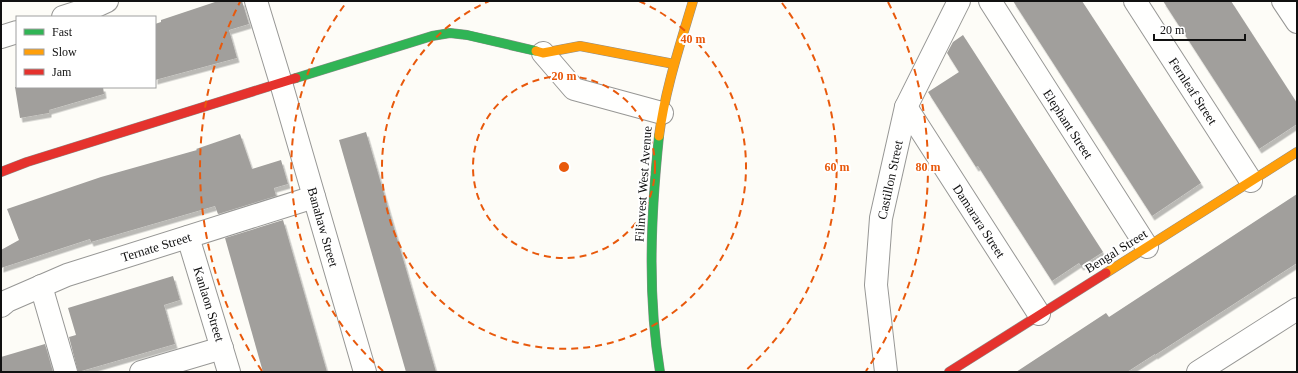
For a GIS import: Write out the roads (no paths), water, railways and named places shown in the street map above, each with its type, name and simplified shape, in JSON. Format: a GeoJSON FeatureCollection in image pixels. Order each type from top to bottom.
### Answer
{"type":"FeatureCollection","features":[{"type":"Feature","properties":{"kind":"street"},"geometry":{"type":"LineString","coordinates":[[66,16],[107,1]]}},
{"type":"Feature","properties":{"kind":"street","name":"Banahaw Street"},"geometry":{"type":"LineString","coordinates":[[256,1],[365,372]]}},
{"type":"Feature","properties":{"kind":"street","name":"Filinvest West Avenue"},"geometry":{"type":"LineString","coordinates":[[660,372],[655,342],[651,268],[654,185],[662,113],[674,64],[693,1]]}},
{"type":"Feature","properties":{"kind":"street","name":"Castillon Street"},"geometry":{"type":"LineString","coordinates":[[886,372],[876,285],[882,218],[906,107],[959,1]]}},
{"type":"Feature","properties":{"kind":"street","name":"Elephant Street"},"geometry":{"type":"LineString","coordinates":[[990,1],[1147,247]]}},
{"type":"Feature","properties":{"kind":"street","name":"Fernleaf Street"},"geometry":{"type":"LineString","coordinates":[[1135,1],[1251,181]]}},
{"type":"Feature","properties":{"kind":"street"},"geometry":{"type":"LineString","coordinates":[[1283,1],[1297,22]]}},
{"type":"Feature","properties":{"kind":"street"},"geometry":{"type":"LineString","coordinates":[[1,37],[16,32]]}},
{"type":"Feature","properties":{"kind":"street"},"geometry":{"type":"LineString","coordinates":[[1,172],[27,162],[281,82],[432,36],[450,33],[467,35],[544,53],[580,46],[674,64]]}},
{"type":"Feature","properties":{"kind":"street"},"geometry":{"type":"LineString","coordinates":[[544,53],[574,89],[662,113]]}},
{"type":"Feature","properties":{"kind":"street","name":"Damarara Street"},"geometry":{"type":"LineString","coordinates":[[906,107],[1040,314]]}},
{"type":"Feature","properties":{"kind":"street","name":"Bengal Street"},"geometry":{"type":"LineString","coordinates":[[949,372],[1297,152]]}},
{"type":"Feature","properties":{"kind":"street","name":"Ternate Street"},"geometry":{"type":"LineString","coordinates":[[1,306],[8,301],[68,274],[314,197]]}},
{"type":"Feature","properties":{"kind":"street","name":"Kanlaon Street"},"geometry":{"type":"LineString","coordinates":[[188,237],[229,372]]}},
{"type":"Feature","properties":{"kind":"street"},"geometry":{"type":"LineString","coordinates":[[41,286],[66,372]]}},
{"type":"Feature","properties":{"kind":"street"},"geometry":{"type":"LineString","coordinates":[[1198,372],[1297,309]]}},
{"type":"Feature","properties":{"kind":"street"},"geometry":{"type":"LineString","coordinates":[[141,372],[222,348]]}}]}
